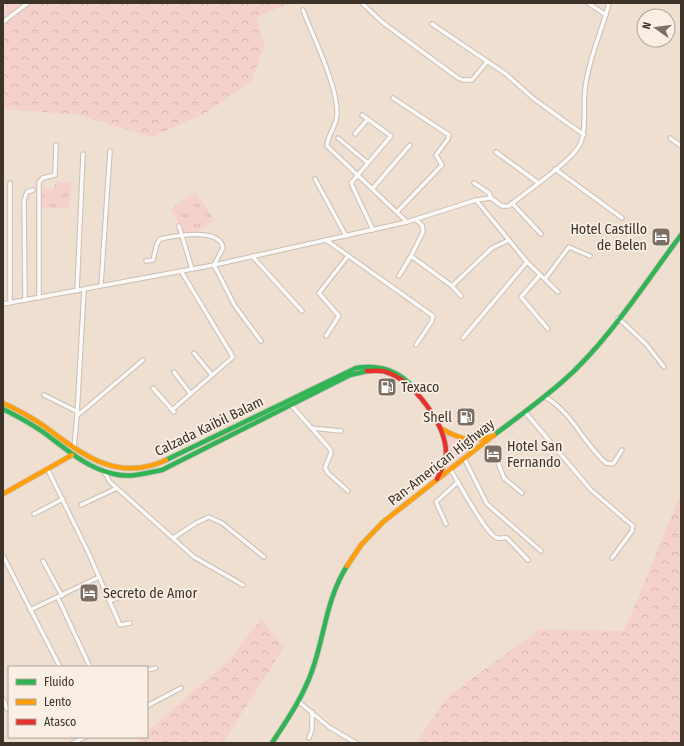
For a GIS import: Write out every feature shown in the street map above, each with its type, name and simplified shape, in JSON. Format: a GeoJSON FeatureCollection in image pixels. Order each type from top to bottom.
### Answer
{"type":"FeatureCollection","features":[{"type":"Feature","properties":{"kind":"main road","name":"Pan-American Highway"},"geometry":{"type":"LineString","coordinates":[[272,743],[298,701],[310,677],[318,655],[330,600],[349,562],[362,542],[383,522],[437,479],[545,397],[582,363],[681,235]]}},
{"type":"Feature","properties":{"kind":"main road","name":"Calzada Kaibil Balam"},"geometry":{"type":"LineString","coordinates":[[3,403],[27,415],[94,461],[115,469],[128,470],[147,468],[344,372],[362,366],[383,367],[397,372],[411,384],[418,392],[421,399],[442,429],[456,438],[467,441],[480,440],[493,436]]}},
{"type":"Feature","properties":{"kind":"main road","name":"Calzada Kaibil Balam"},"geometry":{"type":"LineString","coordinates":[[3,409],[26,422],[72,455],[105,473],[119,476],[131,476],[162,470],[350,375],[376,371],[386,372],[398,378],[421,399]]}},
{"type":"Feature","properties":{"kind":"main road","name":"Calzada Kaibil Balam"},"geometry":{"type":"LineString","coordinates":[[437,479],[444,466],[446,455],[442,429]]}},
{"type":"Feature","properties":{"kind":"main road"},"geometry":{"type":"LineString","coordinates":[[3,494],[48,470],[72,455]]}},
{"type":"Feature","properties":{"kind":"street"},"geometry":{"type":"LineString","coordinates":[[3,22],[28,3]]}},
{"type":"Feature","properties":{"kind":"street"},"geometry":{"type":"LineString","coordinates":[[362,3],[382,22],[458,78],[463,80],[472,80],[488,62]]}},
{"type":"Feature","properties":{"kind":"street"},"geometry":{"type":"LineString","coordinates":[[588,3],[606,15]]}},
{"type":"Feature","properties":{"kind":"street"},"geometry":{"type":"LineString","coordinates":[[474,183],[489,193],[491,198],[502,206],[509,206],[555,169],[578,147],[584,135],[583,102],[586,81],[609,3]]}},
{"type":"Feature","properties":{"kind":"street"},"geometry":{"type":"LineString","coordinates":[[303,10],[331,82],[337,110],[337,120],[327,146],[359,174],[407,222]]}},
{"type":"Feature","properties":{"kind":"street"},"geometry":{"type":"LineString","coordinates":[[432,24],[506,74],[534,99],[584,135]]}},
{"type":"Feature","properties":{"kind":"street"},"geometry":{"type":"LineString","coordinates":[[392,98],[449,135],[448,139],[436,155],[442,165],[397,212]]}},
{"type":"Feature","properties":{"kind":"street"},"geometry":{"type":"LineString","coordinates":[[362,115],[391,136],[351,185],[373,230]]}},
{"type":"Feature","properties":{"kind":"street"},"geometry":{"type":"LineString","coordinates":[[355,134],[368,119]]}},
{"type":"Feature","properties":{"kind":"street"},"geometry":{"type":"LineString","coordinates":[[338,138],[368,163]]}},
{"type":"Feature","properties":{"kind":"street"},"geometry":{"type":"LineString","coordinates":[[670,138],[681,146]]}},
{"type":"Feature","properties":{"kind":"street"},"geometry":{"type":"LineString","coordinates":[[39,298],[39,182],[43,178],[55,175],[56,145]]}},
{"type":"Feature","properties":{"kind":"street"},"geometry":{"type":"LineString","coordinates":[[373,188],[410,145]]}},
{"type":"Feature","properties":{"kind":"street"},"geometry":{"type":"LineString","coordinates":[[101,285],[110,151]]}},
{"type":"Feature","properties":{"kind":"street"},"geometry":{"type":"LineString","coordinates":[[496,152],[537,182]]}},
{"type":"Feature","properties":{"kind":"street"},"geometry":{"type":"LineString","coordinates":[[77,291],[83,154]]}},
{"type":"Feature","properties":{"kind":"street"},"geometry":{"type":"LineString","coordinates":[[555,169],[622,218]]}},
{"type":"Feature","properties":{"kind":"street"},"geometry":{"type":"LineString","coordinates":[[315,179],[346,236]]}},
{"type":"Feature","properties":{"kind":"street"},"geometry":{"type":"LineString","coordinates":[[10,183],[10,303]]}},
{"type":"Feature","properties":{"kind":"street"},"geometry":{"type":"LineString","coordinates":[[25,300],[24,200],[27,192],[33,190]]}},
{"type":"Feature","properties":{"kind":"street"},"geometry":{"type":"LineString","coordinates":[[3,304],[214,265],[416,220],[476,200],[491,198]]}},
{"type":"Feature","properties":{"kind":"street"},"geometry":{"type":"LineString","coordinates":[[476,200],[527,262],[558,292]]}},
{"type":"Feature","properties":{"kind":"street"},"geometry":{"type":"LineString","coordinates":[[512,203],[542,234]]}},
{"type":"Feature","properties":{"kind":"street"},"geometry":{"type":"LineString","coordinates":[[399,276],[423,232],[422,226],[416,220]]}},
{"type":"Feature","properties":{"kind":"street"},"geometry":{"type":"LineString","coordinates":[[179,226],[192,269]]}},
{"type":"Feature","properties":{"kind":"street"},"geometry":{"type":"LineString","coordinates":[[146,261],[153,260],[160,239],[181,234],[200,235],[212,237],[220,241],[222,244],[222,251],[214,265]]}},
{"type":"Feature","properties":{"kind":"street"},"geometry":{"type":"LineString","coordinates":[[326,240],[433,316],[432,321],[416,345]]}},
{"type":"Feature","properties":{"kind":"street"},"geometry":{"type":"LineString","coordinates":[[452,286],[492,248],[509,240]]}},
{"type":"Feature","properties":{"kind":"street"},"geometry":{"type":"LineString","coordinates":[[545,279],[569,247],[590,256]]}},
{"type":"Feature","properties":{"kind":"street"},"geometry":{"type":"LineString","coordinates":[[252,256],[302,311]]}},
{"type":"Feature","properties":{"kind":"street"},"geometry":{"type":"LineString","coordinates":[[326,336],[339,316],[319,296],[319,290],[348,256]]}},
{"type":"Feature","properties":{"kind":"street"},"geometry":{"type":"LineString","coordinates":[[410,256],[452,286],[461,296]]}},
{"type":"Feature","properties":{"kind":"street"},"geometry":{"type":"LineString","coordinates":[[463,338],[527,262]]}},
{"type":"Feature","properties":{"kind":"street"},"geometry":{"type":"LineString","coordinates":[[214,265],[235,306],[261,341]]}},
{"type":"Feature","properties":{"kind":"street"},"geometry":{"type":"LineString","coordinates":[[153,388],[173,411],[190,393],[231,360],[232,354],[181,271]]}},
{"type":"Feature","properties":{"kind":"street"},"geometry":{"type":"LineString","coordinates":[[540,275],[521,296],[548,329]]}},
{"type":"Feature","properties":{"kind":"street"},"geometry":{"type":"LineString","coordinates":[[72,455],[78,413],[84,290]]}},
{"type":"Feature","properties":{"kind":"street"},"geometry":{"type":"LineString","coordinates":[[618,318],[646,344],[664,367]]}},
{"type":"Feature","properties":{"kind":"street"},"geometry":{"type":"LineString","coordinates":[[194,353],[212,375]]}},
{"type":"Feature","properties":{"kind":"street"},"geometry":{"type":"LineString","coordinates":[[78,413],[143,360]]}},
{"type":"Feature","properties":{"kind":"street"},"geometry":{"type":"LineString","coordinates":[[174,372],[190,393]]}},
{"type":"Feature","properties":{"kind":"street"},"geometry":{"type":"LineString","coordinates":[[44,395],[78,413]]}},
{"type":"Feature","properties":{"kind":"street"},"geometry":{"type":"LineString","coordinates":[[545,397],[559,406],[589,445],[606,463],[614,464],[622,450]]}},
{"type":"Feature","properties":{"kind":"street"},"geometry":{"type":"LineString","coordinates":[[290,405],[330,449],[331,453],[325,468],[328,473],[348,491]]}},
{"type":"Feature","properties":{"kind":"street"},"geometry":{"type":"LineString","coordinates":[[525,412],[590,490],[633,526],[632,531],[612,558]]}},
{"type":"Feature","properties":{"kind":"street"},"geometry":{"type":"LineString","coordinates":[[311,428],[341,431]]}},
{"type":"Feature","properties":{"kind":"street"},"geometry":{"type":"LineString","coordinates":[[484,443],[497,460],[504,478],[522,493]]}},
{"type":"Feature","properties":{"kind":"street"},"geometry":{"type":"LineString","coordinates":[[464,458],[487,504],[542,551]]}},
{"type":"Feature","properties":{"kind":"street"},"geometry":{"type":"LineString","coordinates":[[450,469],[492,535],[496,538],[507,538],[528,560]]}},
{"type":"Feature","properties":{"kind":"street"},"geometry":{"type":"LineString","coordinates":[[48,470],[63,499],[120,626],[130,623]]}},
{"type":"Feature","properties":{"kind":"street"},"geometry":{"type":"LineString","coordinates":[[105,473],[108,480],[116,488],[194,557],[243,585]]}},
{"type":"Feature","properties":{"kind":"street"},"geometry":{"type":"LineString","coordinates":[[446,524],[436,502],[458,482]]}},
{"type":"Feature","properties":{"kind":"street"},"geometry":{"type":"LineString","coordinates":[[80,505],[116,488]]}},
{"type":"Feature","properties":{"kind":"street"},"geometry":{"type":"LineString","coordinates":[[34,514],[63,499]]}},
{"type":"Feature","properties":{"kind":"street"},"geometry":{"type":"LineString","coordinates":[[173,538],[196,522],[209,517],[222,523],[264,557]]}},
{"type":"Feature","properties":{"kind":"street"},"geometry":{"type":"LineString","coordinates":[[3,556],[59,666]]}},
{"type":"Feature","properties":{"kind":"street"},"geometry":{"type":"LineString","coordinates":[[43,561],[90,666]]}},
{"type":"Feature","properties":{"kind":"street"},"geometry":{"type":"LineString","coordinates":[[30,610],[60,597],[99,577]]}},
{"type":"Feature","properties":{"kind":"street"},"geometry":{"type":"LineString","coordinates":[[109,601],[132,593]]}},
{"type":"Feature","properties":{"kind":"street"},"geometry":{"type":"LineString","coordinates":[[148,670],[156,668]]}},
{"type":"Feature","properties":{"kind":"street"},"geometry":{"type":"LineString","coordinates":[[148,705],[181,688]]}},
{"type":"Feature","properties":{"kind":"street"},"geometry":{"type":"LineString","coordinates":[[3,699],[7,709]]}},
{"type":"Feature","properties":{"kind":"street"},"geometry":{"type":"LineString","coordinates":[[298,701],[329,727],[356,743]]}},
{"type":"Feature","properties":{"kind":"street"},"geometry":{"type":"LineString","coordinates":[[309,738],[312,730],[312,712]]}},
{"type":"Feature","properties":{"kind":"street"},"geometry":{"type":"LineString","coordinates":[[73,743],[83,738]]}},
{"type":"Feature","properties":{"kind":"green space"},"geometry":{"type":"Polygon","coordinates":[[[3,3],[291,3],[257,17],[264,46],[252,81],[204,114],[151,137],[79,115],[3,109],[3,3]]]}},
{"type":"Feature","properties":{"kind":"green space"},"geometry":{"type":"Polygon","coordinates":[[[56,181],[71,182],[69,208],[40,209],[40,187],[54,189],[56,181]]]}},
{"type":"Feature","properties":{"kind":"green space"},"geometry":{"type":"Polygon","coordinates":[[[195,192],[215,220],[187,238],[171,209],[195,192]]]}},
{"type":"Feature","properties":{"kind":"green space"},"geometry":{"type":"Polygon","coordinates":[[[443,430],[481,441],[446,470],[448,452],[443,430]]]}},
{"type":"Feature","properties":{"kind":"green space"},"geometry":{"type":"Polygon","coordinates":[[[681,494],[681,743],[416,743],[448,696],[540,629],[624,631],[681,494]]]}},
{"type":"Feature","properties":{"kind":"green space"},"geometry":{"type":"Polygon","coordinates":[[[261,619],[284,647],[223,743],[136,743],[141,738],[148,738],[148,731],[229,660],[261,619]]]}},
{"type":"Feature","properties":{"kind":"traffic: fast"},"geometry":{"type":"LineString","coordinates":[[494,435],[562,382],[595,349],[625,312],[681,235]]}},
{"type":"Feature","properties":{"kind":"traffic: fast"},"geometry":{"type":"LineString","coordinates":[[166,460],[356,368],[374,367],[389,370],[410,383],[416,390]]}},
{"type":"Feature","properties":{"kind":"traffic: fast"},"geometry":{"type":"LineString","coordinates":[[3,409],[43,432],[76,457],[94,467],[120,475],[144,474],[162,470],[350,375],[367,371]]}},
{"type":"Feature","properties":{"kind":"traffic: fast"},"geometry":{"type":"LineString","coordinates":[[272,743],[294,708],[308,681],[316,658],[334,591],[347,566]]}},
{"type":"Feature","properties":{"kind":"traffic: slow"},"geometry":{"type":"LineString","coordinates":[[3,403],[32,418],[70,445],[99,462],[114,467],[130,468],[148,466],[166,460]]}},
{"type":"Feature","properties":{"kind":"traffic: slow"},"geometry":{"type":"LineString","coordinates":[[442,429],[465,439],[477,440],[490,437]]}},
{"type":"Feature","properties":{"kind":"traffic: slow"},"geometry":{"type":"LineString","coordinates":[[347,566],[361,545],[383,522],[494,435]]}},
{"type":"Feature","properties":{"kind":"traffic: slow"},"geometry":{"type":"LineString","coordinates":[[3,494],[72,455]]}},
{"type":"Feature","properties":{"kind":"traffic: jam"},"geometry":{"type":"LineString","coordinates":[[367,371],[384,371],[407,384],[417,393],[434,417],[445,442],[446,453],[442,470],[437,479]]}},
{"type":"Feature","properties":{"kind":"place","name":"Hotel Castillo de Belen"},"geometry":{"type":"Point","coordinates":[661,237]}},
{"type":"Feature","properties":{"kind":"place","name":"Texaco"},"geometry":{"type":"Point","coordinates":[387,387]}},
{"type":"Feature","properties":{"kind":"place","name":"Shell"},"geometry":{"type":"Point","coordinates":[466,417]}},
{"type":"Feature","properties":{"kind":"place","name":"Hotel San Fernando"},"geometry":{"type":"Point","coordinates":[493,454]}},
{"type":"Feature","properties":{"kind":"place","name":"Secreto de Amor"},"geometry":{"type":"Point","coordinates":[89,593]}}]}
